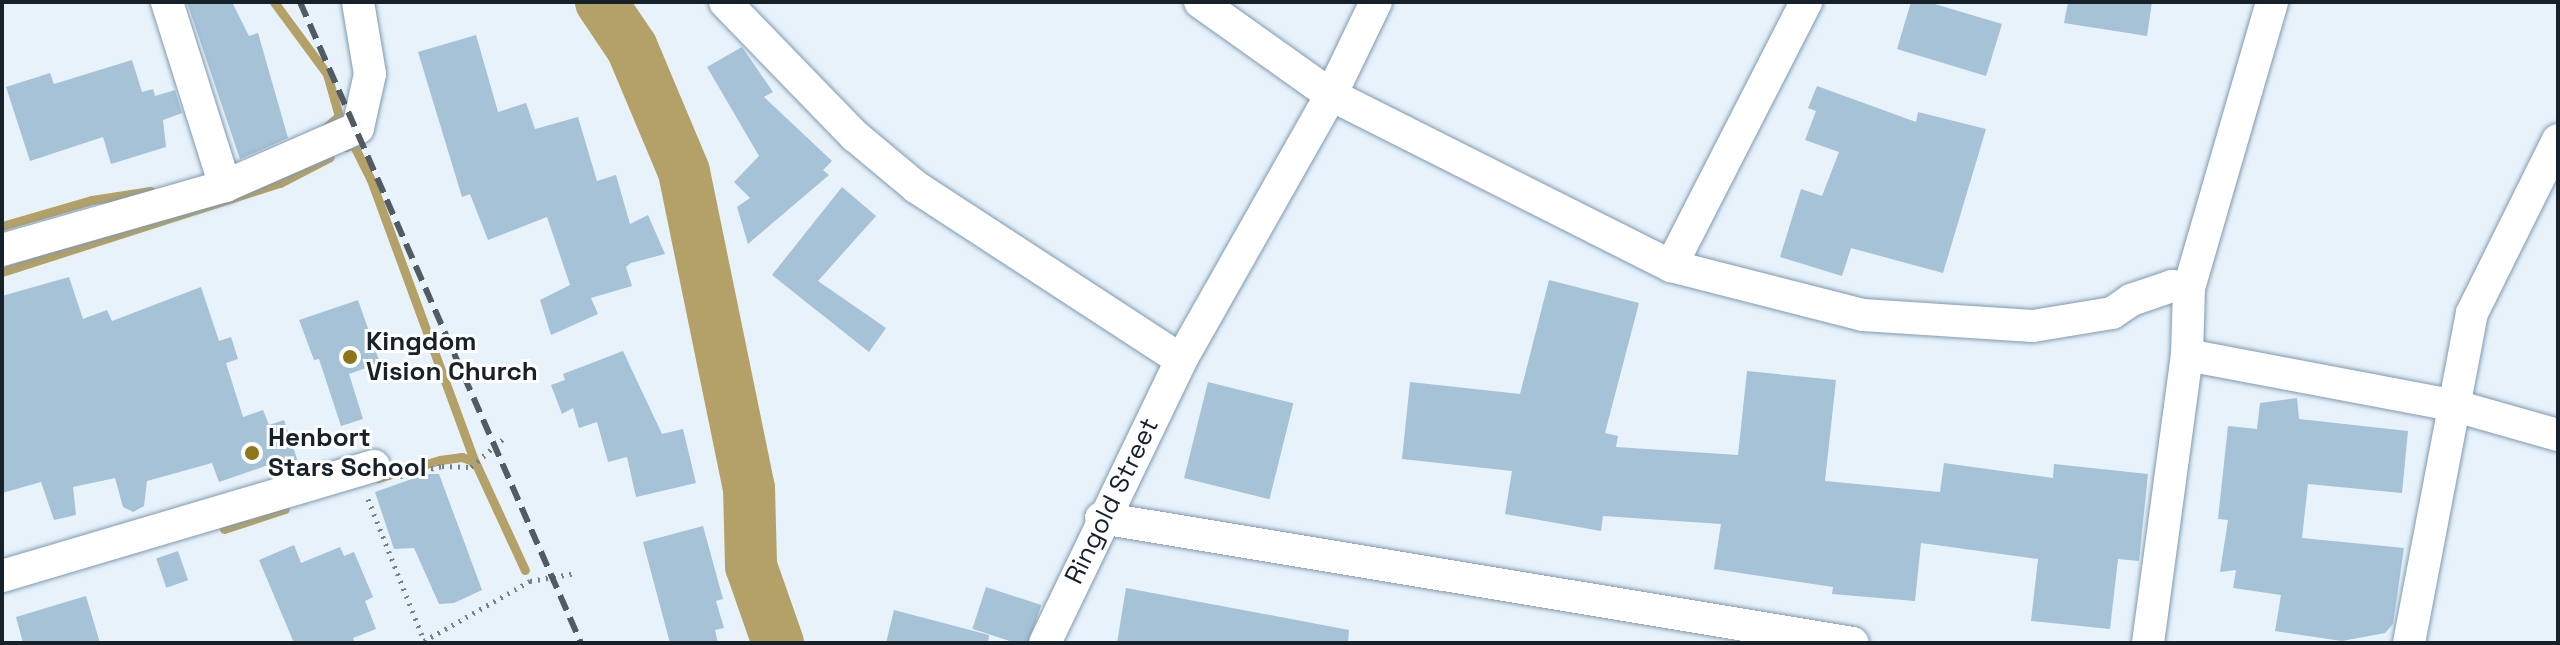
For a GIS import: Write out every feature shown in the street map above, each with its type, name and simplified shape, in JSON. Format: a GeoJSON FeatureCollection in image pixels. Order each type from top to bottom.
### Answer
{"type":"FeatureCollection","features":[{"type":"Feature","properties":{"kind":"street"},"geometry":{"type":"LineString","coordinates":[[167,2],[225,186]]}},
{"type":"Feature","properties":{"kind":"street"},"geometry":{"type":"LineString","coordinates":[[2,250],[225,186],[358,128],[370,74],[358,2]]}},
{"type":"Feature","properties":{"kind":"street"},"geometry":{"type":"LineString","coordinates":[[725,2],[855,136],[916,187],[1181,360]]}},
{"type":"Feature","properties":{"kind":"street"},"geometry":{"type":"LineString","coordinates":[[1200,2],[1331,95],[1671,266],[1863,315],[2033,326],[2073,323],[2112,313],[2154,290],[2189,288]]}},
{"type":"Feature","properties":{"kind":"street","name":"Ringold Street"},"geometry":{"type":"LineString","coordinates":[[1045,643],[1101,518],[1181,360],[1331,95],[1376,2]]}},
{"type":"Feature","properties":{"kind":"street"},"geometry":{"type":"LineString","coordinates":[[1671,266],[1806,2]]}},
{"type":"Feature","properties":{"kind":"street"},"geometry":{"type":"LineString","coordinates":[[2148,643],[2187,355],[2189,288],[2272,2]]}},
{"type":"Feature","properties":{"kind":"street"},"geometry":{"type":"LineString","coordinates":[[2409,643],[2472,313],[2558,140]]}},
{"type":"Feature","properties":{"kind":"street"},"geometry":{"type":"LineString","coordinates":[[2187,355],[2452,405],[2558,435]]}},
{"type":"Feature","properties":{"kind":"street"},"geometry":{"type":"LineString","coordinates":[[2,576],[375,478]]}},
{"type":"Feature","properties":{"kind":"street"},"geometry":{"type":"LineString","coordinates":[[1101,518],[1853,643]]}},
{"type":"Feature","properties":{"kind":"path"},"geometry":{"type":"LineString","coordinates":[[503,439],[483,460],[471,467],[442,466],[375,478],[425,642],[530,581],[576,573]]}},
{"type":"Feature","properties":{"kind":"building"},"geometry":{"type":"Polygon","coordinates":[[[187,2],[232,2],[249,36],[258,33],[288,138],[240,159],[187,2]]]}},
{"type":"Feature","properties":{"kind":"building"},"geometry":{"type":"Polygon","coordinates":[[[1911,2],[1928,2],[2002,24],[1986,76],[1897,49],[1911,2]]]}},
{"type":"Feature","properties":{"kind":"building"},"geometry":{"type":"Polygon","coordinates":[[[2068,2],[2152,2],[2147,36],[2064,23],[2068,2]]]}},
{"type":"Feature","properties":{"kind":"building"},"geometry":{"type":"Polygon","coordinates":[[[476,35],[498,112],[526,103],[535,129],[578,117],[597,181],[616,175],[630,224],[648,215],[665,254],[631,263],[626,267],[632,286],[591,298],[598,314],[551,335],[540,300],[570,285],[547,217],[488,240],[470,194],[462,197],[418,52],[476,35]]]}},
{"type":"Feature","properties":{"kind":"building"},"geometry":{"type":"Polygon","coordinates":[[[742,47],[773,92],[764,97],[832,161],[823,170],[829,175],[748,244],[737,207],[750,198],[734,182],[759,156],[707,67],[742,47]]]}},
{"type":"Feature","properties":{"kind":"building"},"geometry":{"type":"Polygon","coordinates":[[[132,60],[142,92],[153,89],[155,96],[175,90],[182,113],[163,120],[166,147],[111,164],[103,137],[30,161],[6,87],[50,73],[54,84],[132,60]]]}},
{"type":"Feature","properties":{"kind":"building"},"geometry":{"type":"Polygon","coordinates":[[[1817,86],[1916,122],[1918,112],[1986,129],[1943,273],[1851,248],[1842,276],[1780,257],[1801,189],[1822,196],[1839,152],[1805,140],[1816,111],[1808,108],[1817,86]]]}},
{"type":"Feature","properties":{"kind":"building"},"geometry":{"type":"Polygon","coordinates":[[[842,187],[876,216],[818,281],[886,328],[869,352],[772,275],[842,187]]]}},
{"type":"Feature","properties":{"kind":"building"},"geometry":{"type":"Polygon","coordinates":[[[69,277],[83,319],[107,310],[112,321],[201,287],[219,341],[231,337],[238,359],[226,363],[243,417],[263,410],[269,425],[284,420],[300,468],[278,475],[274,463],[219,482],[212,463],[147,481],[144,506],[133,512],[123,507],[115,478],[73,487],[76,515],[54,520],[41,482],[2,493],[2,296],[69,277]]]}},
{"type":"Feature","properties":{"kind":"building"},"geometry":{"type":"Polygon","coordinates":[[[1549,280],[1639,303],[1605,433],[1618,436],[1616,447],[1738,455],[1747,371],[1836,380],[1825,481],[1940,492],[1944,463],[2053,478],[2054,464],[2148,474],[2139,561],[2118,559],[2110,629],[2031,621],[2038,559],[1921,543],[1915,601],[1832,594],[1833,587],[1714,569],[1721,524],[1603,516],[1601,531],[1505,514],[1512,471],[1402,459],[1410,382],[1520,394],[1549,280]]]}},
{"type":"Feature","properties":{"kind":"building"},"geometry":{"type":"Polygon","coordinates":[[[358,300],[380,363],[349,374],[363,419],[341,426],[319,359],[314,360],[299,320],[358,300]]]}},
{"type":"Feature","properties":{"kind":"building"},"geometry":{"type":"Polygon","coordinates":[[[623,351],[662,434],[683,429],[696,483],[636,497],[627,457],[608,462],[597,422],[579,428],[573,408],[562,414],[551,385],[565,380],[563,374],[623,351]]]}},
{"type":"Feature","properties":{"kind":"building"},"geometry":{"type":"Polygon","coordinates":[[[1208,382],[1293,403],[1269,499],[1184,478],[1208,382]]]}},
{"type":"Feature","properties":{"kind":"building"},"geometry":{"type":"Polygon","coordinates":[[[2297,398],[2299,419],[2408,431],[2402,493],[2308,484],[2302,538],[2404,548],[2393,624],[2385,633],[2342,641],[2275,631],[2281,595],[2233,588],[2236,570],[2220,572],[2228,520],[2218,519],[2228,426],[2257,429],[2260,403],[2297,398]]]}},
{"type":"Feature","properties":{"kind":"building"},"geometry":{"type":"Polygon","coordinates":[[[426,474],[439,474],[482,590],[454,603],[439,604],[414,548],[394,549],[375,492],[426,474]]]}},
{"type":"Feature","properties":{"kind":"building"},"geometry":{"type":"Polygon","coordinates":[[[703,526],[723,599],[716,601],[724,628],[715,630],[718,643],[670,643],[643,542],[703,526]]]}},
{"type":"Feature","properties":{"kind":"building"},"geometry":{"type":"Polygon","coordinates":[[[294,545],[301,563],[340,547],[344,556],[354,552],[373,597],[365,601],[376,629],[353,638],[355,643],[294,643],[259,560],[294,545]]]}},
{"type":"Feature","properties":{"kind":"building"},"geometry":{"type":"Polygon","coordinates":[[[178,551],[188,580],[166,588],[156,558],[178,551]]]}},
{"type":"Feature","properties":{"kind":"building"},"geometry":{"type":"Polygon","coordinates":[[[986,587],[1041,605],[1029,643],[1016,643],[972,629],[986,587]]]}},
{"type":"Feature","properties":{"kind":"building"},"geometry":{"type":"Polygon","coordinates":[[[1126,588],[1349,630],[1348,643],[1117,643],[1126,588]]]}},
{"type":"Feature","properties":{"kind":"building"},"geometry":{"type":"Polygon","coordinates":[[[86,596],[100,643],[23,643],[16,617],[86,596]]]}},
{"type":"Feature","properties":{"kind":"building"},"geometry":{"type":"Polygon","coordinates":[[[894,610],[989,635],[988,643],[886,643],[894,610]]]}},
{"type":"Feature","properties":{"kind":"waterway"},"geometry":{"type":"LineString","coordinates":[[274,2],[327,74],[339,116],[324,129]]}},
{"type":"Feature","properties":{"kind":"waterway"},"geometry":{"type":"LineString","coordinates":[[601,2],[632,48],[684,172],[749,488],[751,566],[778,643]]}},
{"type":"Feature","properties":{"kind":"waterway"},"geometry":{"type":"LineString","coordinates":[[346,147],[353,144],[371,180],[475,462],[525,570]]}},
{"type":"Feature","properties":{"kind":"waterway"},"geometry":{"type":"LineString","coordinates":[[2,272],[280,183],[330,157]]}},
{"type":"Feature","properties":{"kind":"waterway"},"geometry":{"type":"LineString","coordinates":[[2,226],[92,200],[150,191]]}},
{"type":"Feature","properties":{"kind":"waterway"},"geometry":{"type":"LineString","coordinates":[[378,478],[440,460],[462,457],[475,462]]}},
{"type":"Feature","properties":{"kind":"waterway"},"geometry":{"type":"LineString","coordinates":[[224,529],[285,509]]}},
{"type":"Feature","properties":{"kind":"railway"},"geometry":{"type":"LineString","coordinates":[[300,2],[581,643]]}},
{"type":"Feature","properties":{"kind":"place","name":"Kingdom Vision Church"},"geometry":{"type":"Point","coordinates":[350,357]}},
{"type":"Feature","properties":{"kind":"place","name":"Henbort Stars School"},"geometry":{"type":"Point","coordinates":[252,453]}}]}
